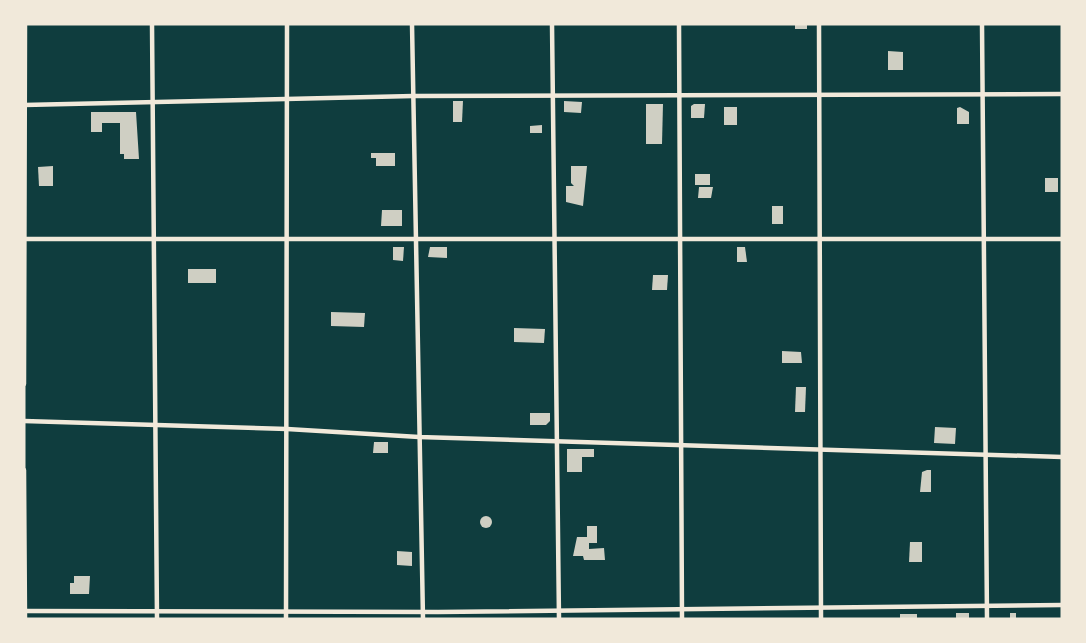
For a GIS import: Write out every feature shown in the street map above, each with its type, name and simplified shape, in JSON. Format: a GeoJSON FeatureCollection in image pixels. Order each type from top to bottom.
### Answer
{"type":"FeatureCollection","features":[{"type":"Feature","properties":{"kind":"street"},"geometry":{"type":"LineString","coordinates":[[24,384],[25,24]]}},
{"type":"Feature","properties":{"kind":"street"},"geometry":{"type":"LineString","coordinates":[[152,24],[157,619]]}},
{"type":"Feature","properties":{"kind":"street"},"geometry":{"type":"LineString","coordinates":[[286,619],[287,24]]}},
{"type":"Feature","properties":{"kind":"street"},"geometry":{"type":"LineString","coordinates":[[412,24],[418,240],[423,619]]}},
{"type":"Feature","properties":{"kind":"street"},"geometry":{"type":"LineString","coordinates":[[552,24],[559,619]]}},
{"type":"Feature","properties":{"kind":"street"},"geometry":{"type":"LineString","coordinates":[[679,24],[682,619]]}},
{"type":"Feature","properties":{"kind":"street"},"geometry":{"type":"LineString","coordinates":[[819,24],[821,619]]}},
{"type":"Feature","properties":{"kind":"street"},"geometry":{"type":"LineString","coordinates":[[982,24],[987,619]]}},
{"type":"Feature","properties":{"kind":"street"},"geometry":{"type":"LineString","coordinates":[[25,105],[153,104],[413,96],[1062,94]]}},
{"type":"Feature","properties":{"kind":"street"},"geometry":{"type":"LineString","coordinates":[[25,239],[679,241],[1062,239]]}},
{"type":"Feature","properties":{"kind":"street"},"geometry":{"type":"LineString","coordinates":[[24,421],[287,429],[419,437],[1062,458]]}},
{"type":"Feature","properties":{"kind":"street"},"geometry":{"type":"LineString","coordinates":[[24,470],[25,619]]}},
{"type":"Feature","properties":{"kind":"street"},"geometry":{"type":"LineString","coordinates":[[25,611],[423,612],[1062,605]]}},
{"type":"Feature","properties":{"kind":"building"},"geometry":{"type":"Polygon","coordinates":[[[795,24],[807,24],[807,29],[795,29],[795,24]]]}},
{"type":"Feature","properties":{"kind":"building"},"geometry":{"type":"Polygon","coordinates":[[[888,51],[903,52],[903,70],[888,70],[888,51]]]}},
{"type":"Feature","properties":{"kind":"building"},"geometry":{"type":"Polygon","coordinates":[[[453,101],[463,101],[462,122],[453,122],[453,101]]]}},
{"type":"Feature","properties":{"kind":"building"},"geometry":{"type":"Polygon","coordinates":[[[564,101],[582,102],[581,113],[564,112],[564,101]]]}},
{"type":"Feature","properties":{"kind":"building"},"geometry":{"type":"Polygon","coordinates":[[[646,104],[663,104],[662,144],[646,144],[646,104]]]}},
{"type":"Feature","properties":{"kind":"building"},"geometry":{"type":"Polygon","coordinates":[[[705,104],[704,118],[691,118],[691,106],[705,104]]]}},
{"type":"Feature","properties":{"kind":"building"},"geometry":{"type":"Polygon","coordinates":[[[724,107],[737,107],[737,125],[724,125],[724,107]]]}},
{"type":"Feature","properties":{"kind":"building"},"geometry":{"type":"Polygon","coordinates":[[[960,107],[969,112],[969,124],[957,124],[957,108],[960,107]]]}},
{"type":"Feature","properties":{"kind":"building"},"geometry":{"type":"Polygon","coordinates":[[[91,112],[136,112],[139,159],[124,159],[124,154],[120,154],[120,123],[102,123],[102,132],[91,132],[91,112]]]}},
{"type":"Feature","properties":{"kind":"building"},"geometry":{"type":"Polygon","coordinates":[[[542,125],[542,133],[530,133],[530,126],[542,125]]]}},
{"type":"Feature","properties":{"kind":"building"},"geometry":{"type":"Polygon","coordinates":[[[371,153],[395,153],[395,166],[376,166],[376,158],[371,158],[371,153]]]}},
{"type":"Feature","properties":{"kind":"building"},"geometry":{"type":"Polygon","coordinates":[[[53,166],[53,186],[39,186],[38,167],[53,166]]]}},
{"type":"Feature","properties":{"kind":"building"},"geometry":{"type":"Polygon","coordinates":[[[571,166],[587,166],[583,206],[566,202],[566,186],[574,186],[571,183],[571,166]]]}},
{"type":"Feature","properties":{"kind":"building"},"geometry":{"type":"Polygon","coordinates":[[[695,174],[710,174],[710,185],[695,185],[695,174]]]}},
{"type":"Feature","properties":{"kind":"building"},"geometry":{"type":"Polygon","coordinates":[[[1045,178],[1058,178],[1058,192],[1045,192],[1045,178]]]}},
{"type":"Feature","properties":{"kind":"building"},"geometry":{"type":"Polygon","coordinates":[[[699,187],[713,187],[711,198],[698,198],[699,187]]]}},
{"type":"Feature","properties":{"kind":"building"},"geometry":{"type":"Polygon","coordinates":[[[772,206],[783,206],[783,224],[772,224],[772,206]]]}},
{"type":"Feature","properties":{"kind":"building"},"geometry":{"type":"Polygon","coordinates":[[[382,210],[402,210],[402,226],[381,226],[382,210]]]}},
{"type":"Feature","properties":{"kind":"building"},"geometry":{"type":"Polygon","coordinates":[[[393,247],[404,247],[403,261],[393,260],[393,247]]]}},
{"type":"Feature","properties":{"kind":"building"},"geometry":{"type":"Polygon","coordinates":[[[430,247],[447,247],[447,258],[428,257],[430,247]]]}},
{"type":"Feature","properties":{"kind":"building"},"geometry":{"type":"Polygon","coordinates":[[[737,247],[745,247],[747,262],[737,262],[737,247]]]}},
{"type":"Feature","properties":{"kind":"building"},"geometry":{"type":"Polygon","coordinates":[[[188,269],[216,269],[216,283],[188,283],[188,269]]]}},
{"type":"Feature","properties":{"kind":"building"},"geometry":{"type":"Polygon","coordinates":[[[653,275],[668,275],[667,290],[652,290],[653,275]]]}},
{"type":"Feature","properties":{"kind":"building"},"geometry":{"type":"Polygon","coordinates":[[[331,312],[365,313],[364,327],[331,326],[331,312]]]}},
{"type":"Feature","properties":{"kind":"building"},"geometry":{"type":"Polygon","coordinates":[[[514,328],[545,329],[544,343],[514,342],[514,328]]]}},
{"type":"Feature","properties":{"kind":"building"},"geometry":{"type":"Polygon","coordinates":[[[782,351],[801,352],[802,363],[782,363],[782,351]]]}},
{"type":"Feature","properties":{"kind":"building"},"geometry":{"type":"Polygon","coordinates":[[[796,387],[806,387],[805,412],[795,412],[796,387]]]}},
{"type":"Feature","properties":{"kind":"building"},"geometry":{"type":"Polygon","coordinates":[[[530,413],[550,413],[550,421],[546,425],[530,425],[530,413]]]}},
{"type":"Feature","properties":{"kind":"building"},"geometry":{"type":"Polygon","coordinates":[[[935,427],[956,428],[955,444],[934,443],[935,427]]]}},
{"type":"Feature","properties":{"kind":"building"},"geometry":{"type":"Polygon","coordinates":[[[374,442],[388,442],[388,453],[373,453],[374,442]]]}},
{"type":"Feature","properties":{"kind":"building"},"geometry":{"type":"Polygon","coordinates":[[[567,449],[594,449],[594,457],[582,457],[582,472],[567,472],[567,449]]]}},
{"type":"Feature","properties":{"kind":"building"},"geometry":{"type":"Polygon","coordinates":[[[931,470],[931,492],[920,492],[922,472],[931,470]]]}},
{"type":"Feature","properties":{"kind":"building"},"geometry":{"type":"Polygon","coordinates":[[[486,516],[492,522],[486,528],[480,522],[486,516]]]}},
{"type":"Feature","properties":{"kind":"building"},"geometry":{"type":"Polygon","coordinates":[[[587,526],[597,526],[597,543],[589,543],[589,549],[604,548],[605,560],[584,560],[583,556],[573,556],[577,537],[587,537],[587,526]]]}},
{"type":"Feature","properties":{"kind":"building"},"geometry":{"type":"Polygon","coordinates":[[[910,542],[922,542],[922,562],[909,562],[910,542]]]}},
{"type":"Feature","properties":{"kind":"building"},"geometry":{"type":"Polygon","coordinates":[[[397,551],[412,552],[412,566],[397,565],[397,551]]]}},
{"type":"Feature","properties":{"kind":"building"},"geometry":{"type":"Polygon","coordinates":[[[74,576],[90,576],[89,594],[70,594],[70,583],[74,583],[74,576]]]}},
{"type":"Feature","properties":{"kind":"building"},"geometry":{"type":"Polygon","coordinates":[[[956,613],[969,613],[969,619],[956,619],[956,613]]]}},
{"type":"Feature","properties":{"kind":"building"},"geometry":{"type":"Polygon","coordinates":[[[1010,613],[1016,613],[1016,619],[1010,619],[1010,613]]]}},
{"type":"Feature","properties":{"kind":"building"},"geometry":{"type":"Polygon","coordinates":[[[900,614],[917,614],[917,619],[900,619],[900,614]]]}}]}
